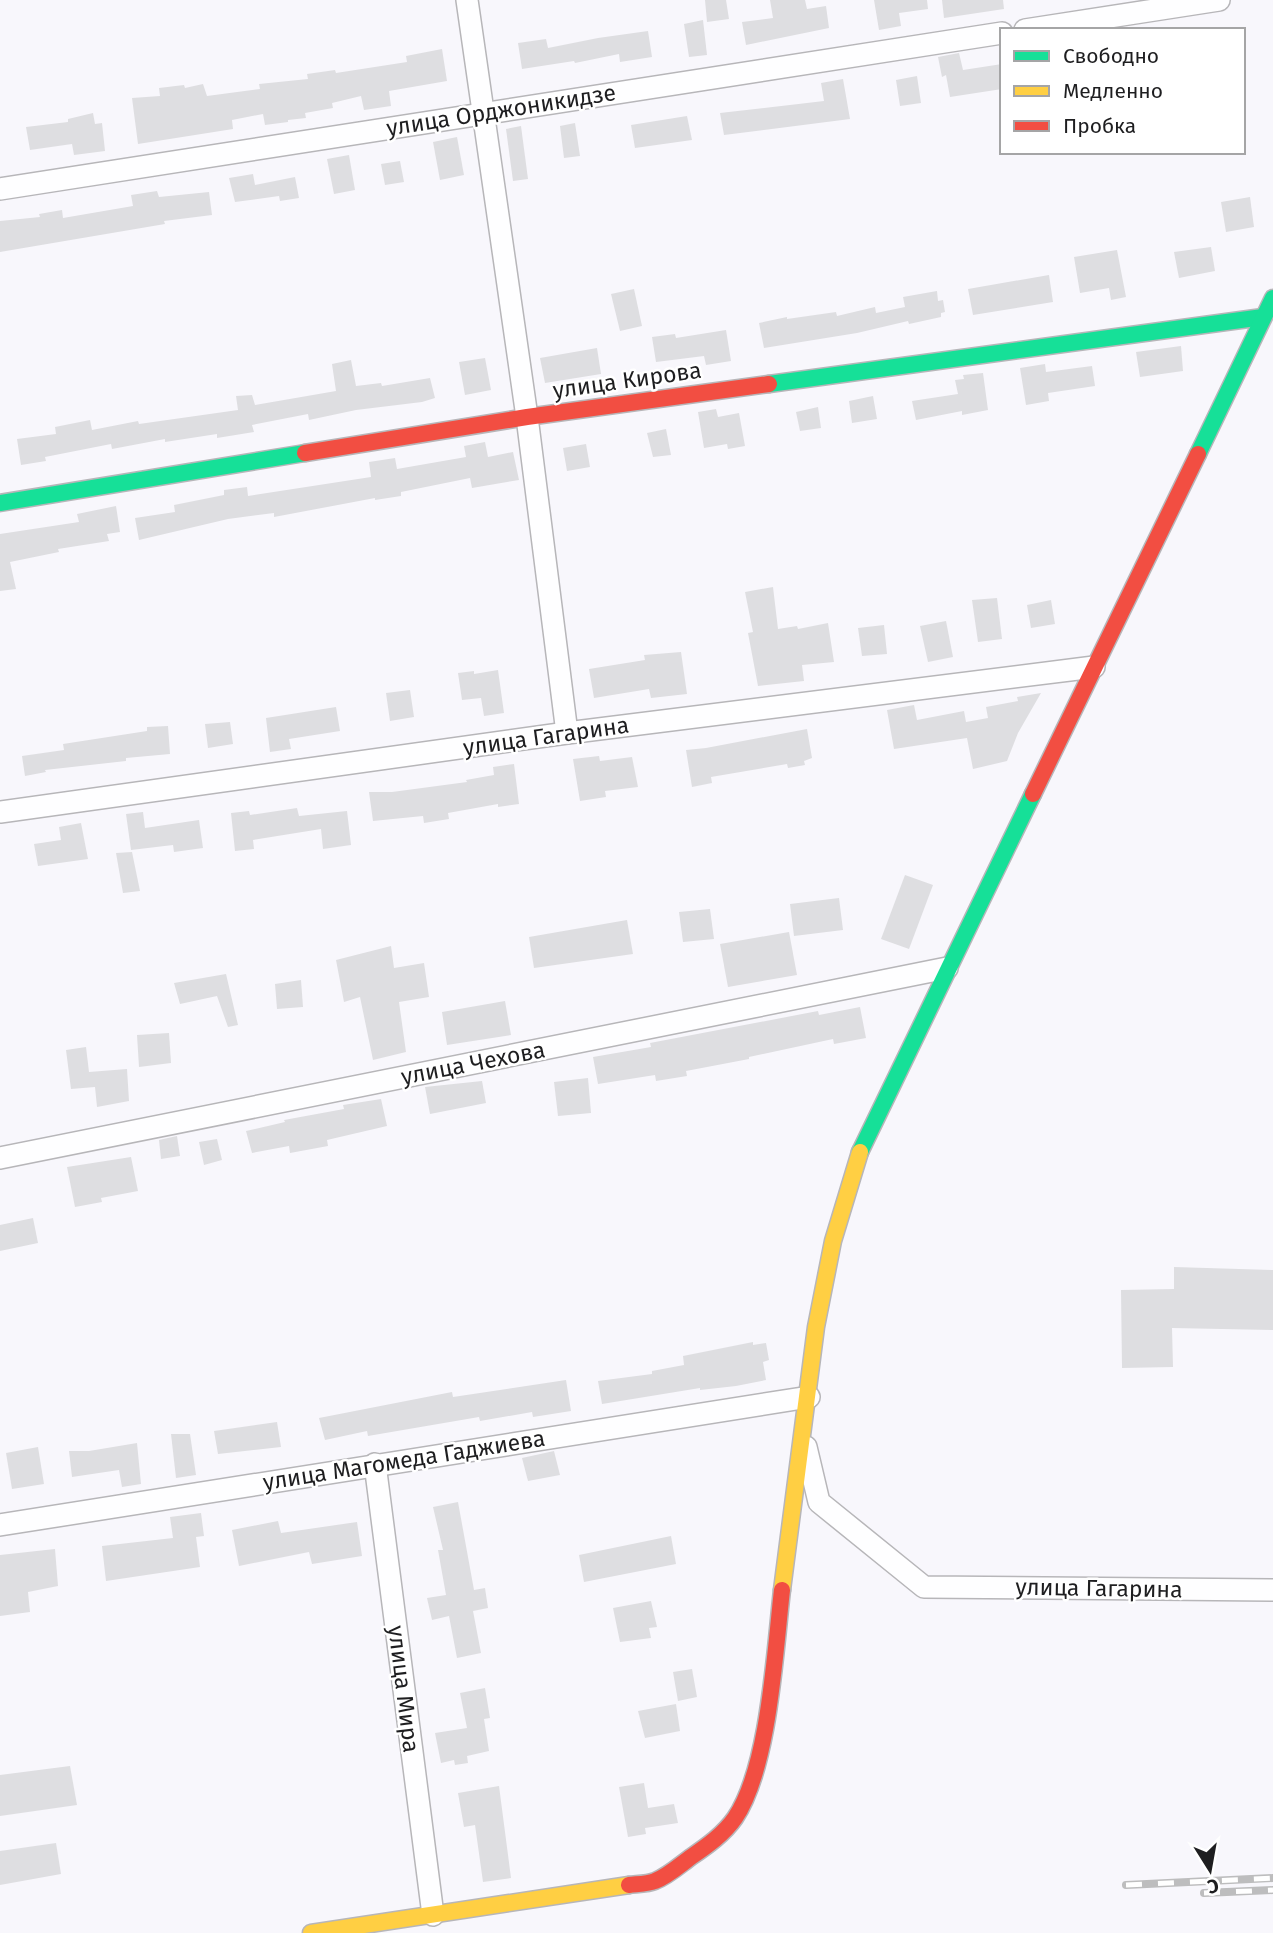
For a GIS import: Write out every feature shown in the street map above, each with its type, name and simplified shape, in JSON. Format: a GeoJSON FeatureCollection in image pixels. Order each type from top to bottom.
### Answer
{"type":"FeatureCollection","features":[{"type":"Feature","properties":{"kind":"street"},"geometry":{"type":"LineString","coordinates":[[467,0],[527,417],[567,733]]}},
{"type":"Feature","properties":{"kind":"street"},"geometry":{"type":"LineString","coordinates":[[1038,28],[1219,0]]}},
{"type":"Feature","properties":{"kind":"street","name":"улица Орджоникидзе"},"geometry":{"type":"LineString","coordinates":[[0,189],[1000,33]]}},
{"type":"Feature","properties":{"kind":"street"},"geometry":{"type":"LineString","coordinates":[[311,1933],[654,1881],[697,1854],[734,1819],[753,1778],[765,1726],[816,1327],[832,1241],[861,1149],[1273,298]]}},
{"type":"Feature","properties":{"kind":"street","name":"улица Кирова"},"geometry":{"type":"LineString","coordinates":[[0,503],[527,417],[1263,317]]}},
{"type":"Feature","properties":{"kind":"street","name":"улица Гагарина"},"geometry":{"type":"LineString","coordinates":[[0,812],[567,733],[1094,667]]}},
{"type":"Feature","properties":{"kind":"street","name":"улица Чехова"},"geometry":{"type":"LineString","coordinates":[[0,1158],[947,968]]}},
{"type":"Feature","properties":{"kind":"street","name":"улица Магомеда Гаджиева"},"geometry":{"type":"LineString","coordinates":[[0,1525],[809,1397]]}},
{"type":"Feature","properties":{"kind":"street","name":"улица Гагарина"},"geometry":{"type":"LineString","coordinates":[[803,1435],[819,1502],[924,1587],[1273,1590]]}},
{"type":"Feature","properties":{"kind":"street","name":"улица Мира"},"geometry":{"type":"LineString","coordinates":[[375,1464],[433,1914]]}},
{"type":"Feature","properties":{"kind":"building"},"geometry":{"type":"Polygon","coordinates":[[[705,0],[726,0],[729,19],[707,22],[705,0]]]}},
{"type":"Feature","properties":{"kind":"building"},"geometry":{"type":"Polygon","coordinates":[[[770,0],[805,0],[807,9],[826,6],[829,28],[746,45],[742,22],[773,18],[770,0]]]}},
{"type":"Feature","properties":{"kind":"building"},"geometry":{"type":"Polygon","coordinates":[[[874,0],[927,0],[928,9],[899,13],[901,26],[879,30],[874,0]]]}},
{"type":"Feature","properties":{"kind":"building"},"geometry":{"type":"Polygon","coordinates":[[[942,0],[1003,0],[1004,9],[944,18],[942,0]]]}},
{"type":"Feature","properties":{"kind":"building"},"geometry":{"type":"Polygon","coordinates":[[[703,20],[707,55],[689,57],[684,24],[703,20]]]}},
{"type":"Feature","properties":{"kind":"building"},"geometry":{"type":"Polygon","coordinates":[[[648,31],[652,57],[620,62],[619,54],[575,63],[522,69],[518,43],[546,39],[548,48],[648,31]]]}},
{"type":"Feature","properties":{"kind":"building"},"geometry":{"type":"Polygon","coordinates":[[[442,49],[447,81],[389,91],[391,106],[364,110],[361,96],[332,103],[333,108],[305,113],[306,118],[288,122],[265,125],[263,114],[232,120],[233,129],[138,144],[132,98],[160,96],[159,88],[184,85],[185,88],[203,84],[207,96],[260,89],[259,84],[308,79],[307,74],[335,70],[336,73],[407,62],[406,56],[442,49]]]}},
{"type":"Feature","properties":{"kind":"building"},"geometry":{"type":"Polygon","coordinates":[[[959,53],[963,70],[1000,64],[1000,89],[950,97],[946,75],[942,77],[938,57],[959,53]]]}},
{"type":"Feature","properties":{"kind":"building"},"geometry":{"type":"Polygon","coordinates":[[[917,76],[921,103],[900,106],[896,80],[917,76]]]}},
{"type":"Feature","properties":{"kind":"building"},"geometry":{"type":"Polygon","coordinates":[[[843,79],[850,119],[724,135],[720,113],[824,101],[821,83],[843,79]]]}},
{"type":"Feature","properties":{"kind":"building"},"geometry":{"type":"Polygon","coordinates":[[[93,113],[95,124],[102,123],[105,151],[74,155],[72,144],[30,150],[26,127],[68,122],[68,119],[93,113]]]}},
{"type":"Feature","properties":{"kind":"building"},"geometry":{"type":"Polygon","coordinates":[[[687,116],[692,140],[635,148],[631,125],[687,116]]]}},
{"type":"Feature","properties":{"kind":"building"},"geometry":{"type":"Polygon","coordinates":[[[575,123],[580,156],[564,158],[560,126],[575,123]]]}},
{"type":"Feature","properties":{"kind":"building"},"geometry":{"type":"Polygon","coordinates":[[[521,126],[528,179],[513,181],[506,129],[521,126]]]}},
{"type":"Feature","properties":{"kind":"building"},"geometry":{"type":"Polygon","coordinates":[[[457,137],[464,175],[440,180],[433,142],[457,137]]]}},
{"type":"Feature","properties":{"kind":"building"},"geometry":{"type":"Polygon","coordinates":[[[349,155],[355,190],[334,194],[327,159],[349,155]]]}},
{"type":"Feature","properties":{"kind":"building"},"geometry":{"type":"Polygon","coordinates":[[[400,161],[404,182],[385,185],[381,164],[400,161]]]}},
{"type":"Feature","properties":{"kind":"building"},"geometry":{"type":"Polygon","coordinates":[[[253,174],[255,185],[295,177],[299,198],[280,201],[279,196],[235,202],[229,178],[253,174]]]}},
{"type":"Feature","properties":{"kind":"building"},"geometry":{"type":"Polygon","coordinates":[[[157,191],[159,197],[209,192],[212,215],[164,221],[165,224],[0,252],[0,221],[40,217],[39,214],[62,210],[63,218],[133,206],[131,195],[157,191]]]}},
{"type":"Feature","properties":{"kind":"building"},"geometry":{"type":"Polygon","coordinates":[[[1250,197],[1254,227],[1226,232],[1221,202],[1250,197]]]}},
{"type":"Feature","properties":{"kind":"building"},"geometry":{"type":"Polygon","coordinates":[[[1211,247],[1215,271],[1179,278],[1174,252],[1211,247]]]}},
{"type":"Feature","properties":{"kind":"building"},"geometry":{"type":"Polygon","coordinates":[[[1117,250],[1126,297],[1111,300],[1109,288],[1080,293],[1074,257],[1117,250]]]}},
{"type":"Feature","properties":{"kind":"building"},"geometry":{"type":"Polygon","coordinates":[[[1049,275],[1053,302],[973,315],[968,289],[1049,275]]]}},
{"type":"Feature","properties":{"kind":"building"},"geometry":{"type":"Polygon","coordinates":[[[634,289],[642,326],[620,331],[611,294],[634,289]]]}},
{"type":"Feature","properties":{"kind":"building"},"geometry":{"type":"Polygon","coordinates":[[[937,291],[938,301],[943,300],[945,312],[941,313],[941,317],[764,348],[759,323],[836,312],[837,316],[875,307],[876,313],[905,307],[903,297],[937,291]]]}},
{"type":"Feature","properties":{"kind":"building"},"geometry":{"type":"Polygon","coordinates":[[[726,330],[731,361],[706,365],[704,356],[656,362],[652,337],[675,334],[676,338],[726,330]]]}},
{"type":"Feature","properties":{"kind":"building"},"geometry":{"type":"Polygon","coordinates":[[[1181,346],[1183,371],[1140,377],[1136,352],[1181,346]]]}},
{"type":"Feature","properties":{"kind":"building"},"geometry":{"type":"Polygon","coordinates":[[[597,348],[601,374],[545,383],[540,358],[597,348]]]}},
{"type":"Feature","properties":{"kind":"building"},"geometry":{"type":"Polygon","coordinates":[[[485,358],[491,390],[465,395],[459,362],[485,358]]]}},
{"type":"Feature","properties":{"kind":"building"},"geometry":{"type":"Polygon","coordinates":[[[351,360],[356,386],[381,383],[382,386],[430,378],[435,398],[309,420],[308,414],[252,425],[254,432],[217,438],[217,434],[165,442],[165,439],[112,449],[111,444],[45,457],[46,461],[21,465],[17,439],[56,434],[55,427],[90,420],[92,430],[138,421],[139,424],[238,410],[236,396],[252,395],[255,405],[336,391],[332,364],[351,360]]]}},
{"type":"Feature","properties":{"kind":"building"},"geometry":{"type":"Polygon","coordinates":[[[1045,364],[1046,372],[1092,366],[1095,386],[1048,393],[1049,401],[1026,405],[1020,368],[1045,364]]]}},
{"type":"Feature","properties":{"kind":"building"},"geometry":{"type":"Polygon","coordinates":[[[983,373],[988,410],[962,415],[962,411],[916,420],[912,401],[958,394],[955,380],[964,379],[963,375],[983,373]]]}},
{"type":"Feature","properties":{"kind":"building"},"geometry":{"type":"Polygon","coordinates":[[[873,396],[877,419],[852,423],[849,401],[873,396]]]}},
{"type":"Feature","properties":{"kind":"building"},"geometry":{"type":"Polygon","coordinates":[[[818,407],[821,428],[800,431],[796,412],[818,407]]]}},
{"type":"Feature","properties":{"kind":"building"},"geometry":{"type":"Polygon","coordinates":[[[716,409],[718,417],[739,413],[745,446],[728,449],[727,444],[704,448],[698,412],[716,409]]]}},
{"type":"Feature","properties":{"kind":"building"},"geometry":{"type":"Polygon","coordinates":[[[666,429],[671,455],[653,457],[647,433],[666,429]]]}},
{"type":"Feature","properties":{"kind":"building"},"geometry":{"type":"Polygon","coordinates":[[[485,442],[488,457],[513,452],[519,480],[472,488],[470,478],[401,492],[401,496],[375,498],[274,517],[274,513],[228,519],[139,540],[135,518],[175,512],[174,505],[224,495],[224,490],[247,487],[248,496],[371,477],[369,462],[395,458],[397,469],[466,457],[464,446],[485,442]]]}},
{"type":"Feature","properties":{"kind":"building"},"geometry":{"type":"Polygon","coordinates":[[[586,444],[590,467],[567,471],[563,448],[586,444]]]}},
{"type":"Feature","properties":{"kind":"building"},"geometry":{"type":"Polygon","coordinates":[[[116,506],[120,532],[107,534],[109,541],[58,549],[59,552],[10,562],[16,589],[0,591],[0,534],[79,522],[77,514],[116,506]]]}},
{"type":"Feature","properties":{"kind":"building"},"geometry":{"type":"Polygon","coordinates":[[[773,587],[778,629],[797,626],[798,629],[828,623],[834,662],[802,665],[804,681],[758,686],[748,633],[753,632],[745,592],[773,587]]]}},
{"type":"Feature","properties":{"kind":"building"},"geometry":{"type":"Polygon","coordinates":[[[997,598],[1002,639],[978,642],[972,600],[997,598]]]}},
{"type":"Feature","properties":{"kind":"building"},"geometry":{"type":"Polygon","coordinates":[[[1051,600],[1055,624],[1031,628],[1027,605],[1051,600]]]}},
{"type":"Feature","properties":{"kind":"building"},"geometry":{"type":"Polygon","coordinates":[[[946,621],[953,657],[928,662],[920,626],[946,621]]]}},
{"type":"Feature","properties":{"kind":"building"},"geometry":{"type":"Polygon","coordinates":[[[884,625],[887,654],[862,656],[858,628],[884,625]]]}},
{"type":"Feature","properties":{"kind":"building"},"geometry":{"type":"Polygon","coordinates":[[[681,652],[687,694],[651,698],[649,689],[594,698],[589,669],[645,660],[644,655],[681,652]]]}},
{"type":"Feature","properties":{"kind":"building"},"geometry":{"type":"Polygon","coordinates":[[[498,670],[504,713],[484,716],[481,698],[462,700],[458,673],[474,671],[474,674],[498,670]]]}},
{"type":"Feature","properties":{"kind":"building"},"geometry":{"type":"Polygon","coordinates":[[[410,690],[414,717],[390,721],[386,693],[410,690]]]}},
{"type":"Feature","properties":{"kind":"building"},"geometry":{"type":"Polygon","coordinates":[[[1041,693],[1018,733],[1007,761],[973,769],[967,738],[894,749],[887,710],[914,705],[917,720],[964,711],[966,722],[988,718],[986,707],[1041,693]]]}},
{"type":"Feature","properties":{"kind":"building"},"geometry":{"type":"Polygon","coordinates":[[[336,707],[340,731],[289,739],[291,749],[270,752],[266,718],[336,707]]]}},
{"type":"Feature","properties":{"kind":"building"},"geometry":{"type":"Polygon","coordinates":[[[230,722],[233,744],[208,748],[205,724],[230,722]]]}},
{"type":"Feature","properties":{"kind":"building"},"geometry":{"type":"Polygon","coordinates":[[[168,726],[170,754],[45,770],[46,772],[25,776],[22,756],[64,750],[63,744],[147,731],[147,727],[168,726]]]}},
{"type":"Feature","properties":{"kind":"building"},"geometry":{"type":"Polygon","coordinates":[[[807,729],[812,758],[804,761],[805,765],[788,768],[787,764],[711,777],[712,783],[692,787],[686,750],[807,729]]]}},
{"type":"Feature","properties":{"kind":"building"},"geometry":{"type":"Polygon","coordinates":[[[599,756],[600,761],[632,757],[638,787],[605,791],[606,797],[580,801],[573,759],[599,756]]]}},
{"type":"Feature","properties":{"kind":"building"},"geometry":{"type":"Polygon","coordinates":[[[514,764],[519,804],[498,807],[498,804],[448,813],[449,819],[424,823],[423,816],[373,821],[369,792],[392,792],[467,782],[466,780],[494,775],[493,767],[514,764]]]}},
{"type":"Feature","properties":{"kind":"building"},"geometry":{"type":"Polygon","coordinates":[[[297,808],[299,816],[347,811],[351,845],[323,849],[321,829],[253,840],[254,849],[235,851],[231,813],[249,811],[250,815],[297,808]]]}},
{"type":"Feature","properties":{"kind":"building"},"geometry":{"type":"Polygon","coordinates":[[[143,812],[145,828],[199,820],[203,848],[174,852],[173,845],[131,850],[126,814],[143,812]]]}},
{"type":"Feature","properties":{"kind":"building"},"geometry":{"type":"Polygon","coordinates":[[[81,823],[88,859],[38,866],[34,844],[61,840],[59,827],[81,823]]]}},
{"type":"Feature","properties":{"kind":"building"},"geometry":{"type":"Polygon","coordinates":[[[132,852],[140,891],[123,893],[116,853],[132,852]]]}},
{"type":"Feature","properties":{"kind":"building"},"geometry":{"type":"Polygon","coordinates":[[[905,875],[933,885],[909,949],[881,939],[905,875]]]}},
{"type":"Feature","properties":{"kind":"building"},"geometry":{"type":"Polygon","coordinates":[[[839,898],[843,930],[794,936],[790,904],[839,898]]]}},
{"type":"Feature","properties":{"kind":"building"},"geometry":{"type":"Polygon","coordinates":[[[710,909],[714,939],[683,942],[679,912],[710,909]]]}},
{"type":"Feature","properties":{"kind":"building"},"geometry":{"type":"Polygon","coordinates":[[[627,920],[633,954],[534,968],[529,937],[627,920]]]}},
{"type":"Feature","properties":{"kind":"building"},"geometry":{"type":"Polygon","coordinates":[[[789,932],[797,975],[728,987],[720,944],[789,932]]]}},
{"type":"Feature","properties":{"kind":"building"},"geometry":{"type":"Polygon","coordinates":[[[391,946],[394,968],[424,963],[429,997],[399,1002],[406,1052],[373,1060],[360,997],[344,1002],[336,960],[391,946]]]}},
{"type":"Feature","properties":{"kind":"building"},"geometry":{"type":"Polygon","coordinates":[[[226,974],[238,1025],[228,1027],[217,996],[180,1004],[174,983],[226,974]]]}},
{"type":"Feature","properties":{"kind":"building"},"geometry":{"type":"Polygon","coordinates":[[[301,980],[303,1007],[277,1009],[275,984],[301,980]]]}},
{"type":"Feature","properties":{"kind":"building"},"geometry":{"type":"Polygon","coordinates":[[[505,1001],[511,1035],[447,1045],[442,1012],[505,1001]]]}},
{"type":"Feature","properties":{"kind":"building"},"geometry":{"type":"Polygon","coordinates":[[[860,1007],[866,1038],[834,1044],[833,1039],[686,1071],[687,1076],[656,1081],[655,1075],[598,1084],[593,1057],[651,1047],[650,1043],[818,1011],[819,1015],[860,1007]]]}},
{"type":"Feature","properties":{"kind":"building"},"geometry":{"type":"Polygon","coordinates":[[[169,1033],[171,1063],[139,1067],[137,1035],[169,1033]]]}},
{"type":"Feature","properties":{"kind":"building"},"geometry":{"type":"Polygon","coordinates":[[[86,1047],[89,1072],[127,1069],[129,1101],[97,1107],[95,1087],[71,1089],[66,1050],[86,1047]]]}},
{"type":"Feature","properties":{"kind":"building"},"geometry":{"type":"Polygon","coordinates":[[[588,1078],[591,1113],[558,1116],[554,1082],[588,1078]]]}},
{"type":"Feature","properties":{"kind":"building"},"geometry":{"type":"Polygon","coordinates":[[[482,1081],[486,1103],[430,1114],[425,1087],[482,1081]]]}},
{"type":"Feature","properties":{"kind":"building"},"geometry":{"type":"Polygon","coordinates":[[[381,1099],[387,1126],[327,1140],[328,1146],[290,1153],[289,1146],[252,1153],[246,1131],[285,1122],[284,1120],[344,1109],[343,1105],[381,1099]]]}},
{"type":"Feature","properties":{"kind":"building"},"geometry":{"type":"Polygon","coordinates":[[[177,1136],[180,1156],[161,1159],[159,1140],[177,1136]]]}},
{"type":"Feature","properties":{"kind":"building"},"geometry":{"type":"Polygon","coordinates":[[[217,1139],[222,1160],[204,1165],[199,1142],[217,1139]]]}},
{"type":"Feature","properties":{"kind":"building"},"geometry":{"type":"Polygon","coordinates":[[[131,1157],[138,1191],[101,1198],[102,1202],[75,1207],[67,1167],[131,1157]]]}},
{"type":"Feature","properties":{"kind":"building"},"geometry":{"type":"Polygon","coordinates":[[[33,1218],[38,1243],[0,1251],[0,1225],[33,1218]]]}},
{"type":"Feature","properties":{"kind":"building"},"geometry":{"type":"Polygon","coordinates":[[[1174,1267],[1273,1270],[1273,1330],[1172,1328],[1173,1367],[1122,1368],[1121,1290],[1174,1289],[1174,1267]]]}},
{"type":"Feature","properties":{"kind":"building"},"geometry":{"type":"Polygon","coordinates":[[[753,1342],[753,1345],[766,1343],[769,1360],[763,1362],[766,1380],[602,1404],[598,1381],[652,1374],[652,1371],[684,1365],[683,1356],[753,1342]]]}},
{"type":"Feature","properties":{"kind":"building"},"geometry":{"type":"Polygon","coordinates":[[[566,1380],[571,1411],[533,1417],[532,1412],[480,1421],[479,1417],[368,1436],[367,1431],[325,1440],[319,1418],[452,1392],[453,1397],[566,1380]]]}},
{"type":"Feature","properties":{"kind":"building"},"geometry":{"type":"Polygon","coordinates":[[[277,1422],[281,1447],[218,1454],[214,1431],[277,1422]]]}},
{"type":"Feature","properties":{"kind":"building"},"geometry":{"type":"Polygon","coordinates":[[[171,1434],[190,1434],[196,1475],[176,1478],[171,1434]]]}},
{"type":"Feature","properties":{"kind":"building"},"geometry":{"type":"Polygon","coordinates":[[[137,1443],[141,1484],[122,1487],[119,1470],[72,1477],[69,1451],[89,1451],[137,1443]]]}},
{"type":"Feature","properties":{"kind":"building"},"geometry":{"type":"Polygon","coordinates":[[[38,1447],[44,1484],[12,1489],[6,1453],[38,1447]]]}},
{"type":"Feature","properties":{"kind":"building"},"geometry":{"type":"Polygon","coordinates":[[[554,1451],[560,1475],[528,1481],[522,1458],[554,1451]]]}},
{"type":"Feature","properties":{"kind":"building"},"geometry":{"type":"Polygon","coordinates":[[[458,1502],[474,1590],[485,1588],[488,1608],[473,1611],[481,1653],[457,1658],[449,1616],[432,1620],[427,1598],[446,1595],[438,1550],[443,1550],[433,1507],[458,1502]]]}},
{"type":"Feature","properties":{"kind":"building"},"geometry":{"type":"Polygon","coordinates":[[[201,1513],[204,1536],[196,1537],[200,1567],[106,1581],[102,1546],[173,1538],[170,1517],[201,1513]]]}},
{"type":"Feature","properties":{"kind":"building"},"geometry":{"type":"Polygon","coordinates":[[[278,1521],[281,1533],[357,1522],[362,1556],[312,1564],[309,1552],[239,1566],[232,1530],[278,1521]]]}},
{"type":"Feature","properties":{"kind":"building"},"geometry":{"type":"Polygon","coordinates":[[[671,1536],[676,1564],[584,1582],[579,1555],[671,1536]]]}},
{"type":"Feature","properties":{"kind":"building"},"geometry":{"type":"Polygon","coordinates":[[[55,1549],[58,1586],[28,1592],[30,1612],[0,1616],[0,1555],[55,1549]]]}},
{"type":"Feature","properties":{"kind":"building"},"geometry":{"type":"Polygon","coordinates":[[[651,1601],[657,1627],[649,1628],[651,1638],[620,1642],[613,1608],[651,1601]]]}},
{"type":"Feature","properties":{"kind":"building"},"geometry":{"type":"Polygon","coordinates":[[[692,1669],[697,1697],[678,1701],[673,1672],[692,1669]]]}},
{"type":"Feature","properties":{"kind":"building"},"geometry":{"type":"Polygon","coordinates":[[[485,1688],[490,1718],[484,1719],[489,1751],[467,1756],[468,1763],[455,1765],[454,1760],[441,1763],[435,1733],[467,1728],[460,1693],[485,1688]]]}},
{"type":"Feature","properties":{"kind":"building"},"geometry":{"type":"Polygon","coordinates":[[[676,1704],[680,1731],[645,1738],[638,1711],[676,1704]]]}},
{"type":"Feature","properties":{"kind":"building"},"geometry":{"type":"Polygon","coordinates":[[[70,1766],[77,1805],[0,1816],[0,1775],[70,1766]]]}},
{"type":"Feature","properties":{"kind":"building"},"geometry":{"type":"Polygon","coordinates":[[[644,1783],[648,1808],[674,1804],[678,1823],[645,1828],[646,1834],[628,1837],[619,1787],[644,1783]]]}},
{"type":"Feature","properties":{"kind":"building"},"geometry":{"type":"Polygon","coordinates":[[[499,1786],[511,1878],[483,1882],[475,1825],[464,1827],[458,1793],[499,1786]]]}},
{"type":"Feature","properties":{"kind":"building"},"geometry":{"type":"Polygon","coordinates":[[[56,1843],[61,1874],[0,1885],[0,1851],[56,1843]]]}},
{"type":"Feature","properties":{"kind":"railway"},"geometry":{"type":"LineString","coordinates":[[1126,1885],[1273,1878]]}},
{"type":"Feature","properties":{"kind":"railway"},"geometry":{"type":"LineString","coordinates":[[1204,1893],[1273,1890]]}},
{"type":"Feature","properties":{"kind":"traffic: fast"},"geometry":{"type":"LineString","coordinates":[[1198,454],[1273,298]]}},
{"type":"Feature","properties":{"kind":"traffic: fast"},"geometry":{"type":"LineString","coordinates":[[769,384],[1263,317]]}},
{"type":"Feature","properties":{"kind":"traffic: fast"},"geometry":{"type":"LineString","coordinates":[[0,503],[305,453]]}},
{"type":"Feature","properties":{"kind":"traffic: fast"},"geometry":{"type":"LineString","coordinates":[[860,1152],[1033,794]]}},
{"type":"Feature","properties":{"kind":"traffic: slow"},"geometry":{"type":"LineString","coordinates":[[782,1590],[816,1327],[833,1241],[860,1152]]}},
{"type":"Feature","properties":{"kind":"traffic: slow"},"geometry":{"type":"LineString","coordinates":[[311,1933],[629,1885]]}},
{"type":"Feature","properties":{"kind":"traffic: jam"},"geometry":{"type":"LineString","coordinates":[[305,453],[527,417],[769,384]]}},
{"type":"Feature","properties":{"kind":"traffic: jam"},"geometry":{"type":"LineString","coordinates":[[1033,794],[1198,454]]}},
{"type":"Feature","properties":{"kind":"traffic: jam"},"geometry":{"type":"LineString","coordinates":[[629,1885],[660,1879],[709,1844],[735,1818],[756,1770],[763,1740],[782,1590]]}}]}
